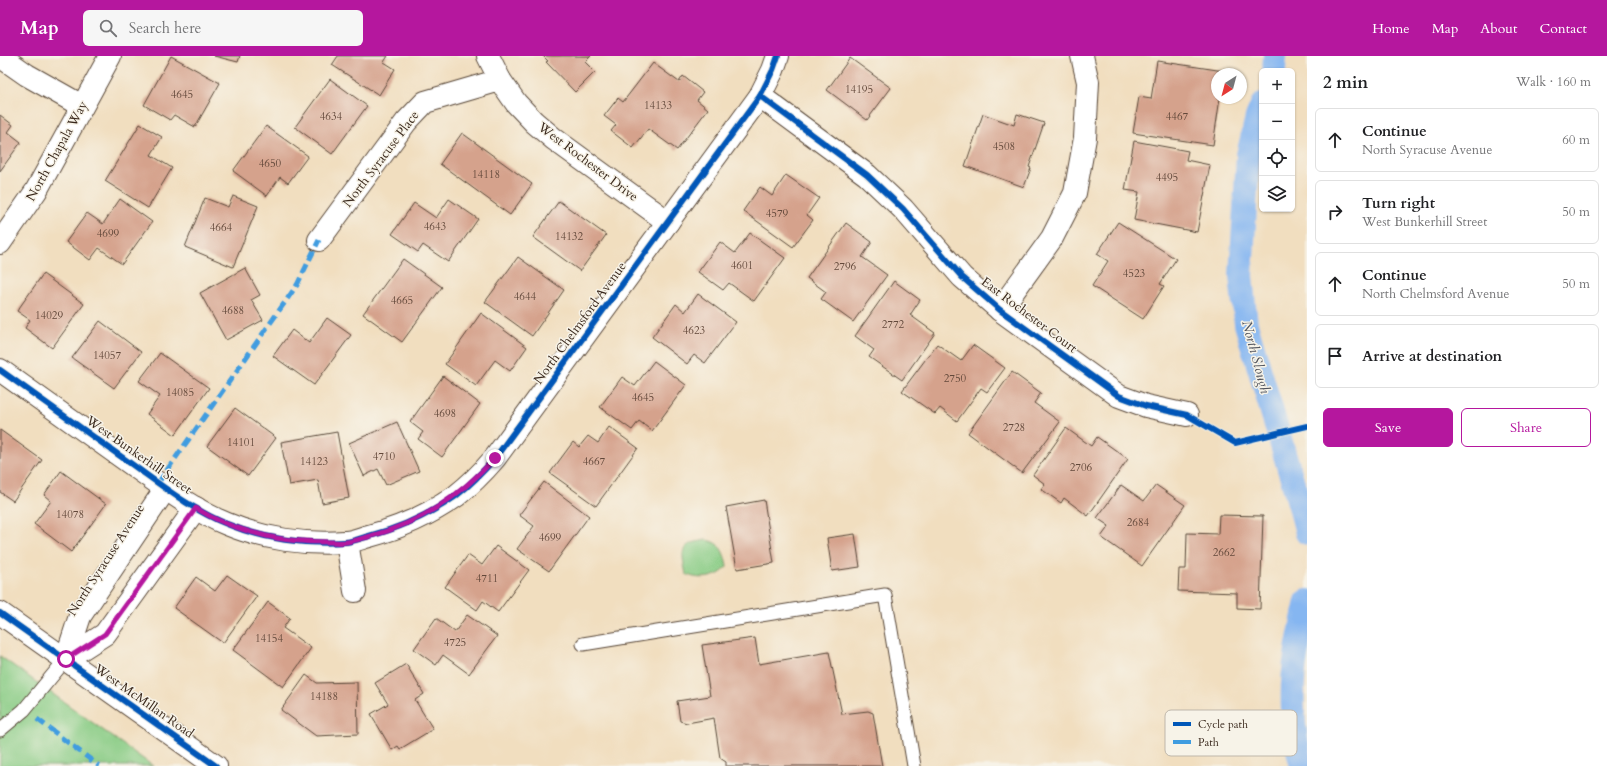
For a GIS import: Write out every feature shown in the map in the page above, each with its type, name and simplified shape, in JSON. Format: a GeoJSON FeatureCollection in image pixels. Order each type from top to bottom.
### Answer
{"type":"FeatureCollection","features":[{"type":"Feature","properties":{"kind":"street"},"geometry":{"type":"LineString","coordinates":[[0,56],[27,75],[82,106]]}},
{"type":"Feature","properties":{"kind":"street","name":"North Chapala Way"},"geometry":{"type":"LineString","coordinates":[[0,243],[36,191],[110,56]]}},
{"type":"Feature","properties":{"kind":"street","name":"West Rochester Drive"},"geometry":{"type":"LineString","coordinates":[[488,56],[500,80],[516,103],[539,126],[554,139],[668,222]]}},
{"type":"Feature","properties":{"kind":"street","name":"North Chelmsford Avenue"},"geometry":{"type":"LineString","coordinates":[[346,542],[386,532],[411,522],[440,506],[476,478],[495,458],[760,96],[778,56]]}},
{"type":"Feature","properties":{"kind":"street"},"geometry":{"type":"LineString","coordinates":[[1000,310],[1052,238],[1076,193],[1085,138],[1088,82],[1082,56]]}},
{"type":"Feature","properties":{"kind":"street","name":"North Syracuse Place"},"geometry":{"type":"LineString","coordinates":[[320,240],[406,122],[425,102],[500,80]]}},
{"type":"Feature","properties":{"kind":"street","name":"East Rochester Court"},"geometry":{"type":"LineString","coordinates":[[760,96],[867,175],[904,209],[962,277],[1000,310],[1119,396],[1146,406],[1187,414]]}},
{"type":"Feature","properties":{"kind":"street","name":"West Bunkerhill Street"},"geometry":{"type":"LineString","coordinates":[[0,370],[204,514],[228,525],[278,539],[305,542],[346,542]]}},
{"type":"Feature","properties":{"kind":"street","name":"North Syracuse Avenue"},"geometry":{"type":"LineString","coordinates":[[66,659],[80,616],[166,488]]}},
{"type":"Feature","properties":{"kind":"street"},"geometry":{"type":"LineString","coordinates":[[66,659],[105,634],[196,508]]}},
{"type":"Feature","properties":{"kind":"street"},"geometry":{"type":"LineString","coordinates":[[346,542],[355,591]]}},
{"type":"Feature","properties":{"kind":"street","name":"West McMillan Road"},"geometry":{"type":"LineString","coordinates":[[0,613],[216,766]]}},
{"type":"Feature","properties":{"kind":"lane"},"geometry":{"type":"LineString","coordinates":[[583,644],[885,595],[914,766]]}},
{"type":"Feature","properties":{"kind":"lane"},"geometry":{"type":"LineString","coordinates":[[0,730],[24,710],[66,659]]}},
{"type":"Feature","properties":{"kind":"green space"},"geometry":{"type":"Polygon","coordinates":[[[706,540],[719,546],[725,558],[727,567],[719,574],[714,576],[702,578],[686,574],[683,554],[686,546],[706,540]]]}},
{"type":"Feature","properties":{"kind":"green space"},"geometry":{"type":"Polygon","coordinates":[[[0,656],[153,766],[0,766],[0,656]]]}},
{"type":"Feature","properties":{"kind":"building"},"geometry":{"type":"Polygon","coordinates":[[[171,56],[220,83],[195,127],[174,115],[170,120],[144,105],[171,56]]]}},
{"type":"Feature","properties":{"kind":"building"},"geometry":{"type":"Polygon","coordinates":[[[214,56],[240,56],[238,62],[214,56]]]}},
{"type":"Feature","properties":{"kind":"building"},"geometry":{"type":"Polygon","coordinates":[[[338,56],[388,56],[384,62],[395,69],[379,95],[332,65],[338,56]]]}},
{"type":"Feature","properties":{"kind":"building"},"geometry":{"type":"Polygon","coordinates":[[[543,56],[591,56],[585,62],[595,72],[575,92],[546,62],[548,61],[543,56]]]}},
{"type":"Feature","properties":{"kind":"building"},"geometry":{"type":"Polygon","coordinates":[[[850,58],[891,88],[867,120],[827,90],[850,58]]]}},
{"type":"Feature","properties":{"kind":"building"},"geometry":{"type":"Polygon","coordinates":[[[1157,61],[1211,69],[1211,104],[1219,104],[1213,145],[1133,133],[1139,97],[1151,99],[1157,61]]]}},
{"type":"Feature","properties":{"kind":"building"},"geometry":{"type":"Polygon","coordinates":[[[653,63],[679,82],[683,76],[703,92],[697,100],[708,109],[677,150],[648,129],[633,148],[611,131],[616,125],[604,116],[618,98],[623,102],[653,63]]]}},
{"type":"Feature","properties":{"kind":"building"},"geometry":{"type":"Polygon","coordinates":[[[330,79],[367,106],[332,154],[295,127],[330,79]]]}},
{"type":"Feature","properties":{"kind":"building"},"geometry":{"type":"Polygon","coordinates":[[[983,114],[1014,125],[1017,114],[1044,123],[1024,187],[965,166],[983,114]]]}},
{"type":"Feature","properties":{"kind":"building"},"geometry":{"type":"Polygon","coordinates":[[[0,115],[13,125],[8,132],[21,142],[0,171],[0,115]]]}},
{"type":"Feature","properties":{"kind":"building"},"geometry":{"type":"Polygon","coordinates":[[[140,124],[162,137],[151,155],[172,168],[148,208],[105,181],[140,124]]]}},
{"type":"Feature","properties":{"kind":"building"},"geometry":{"type":"Polygon","coordinates":[[[266,126],[308,156],[288,183],[280,177],[267,196],[233,171],[266,126]]]}},
{"type":"Feature","properties":{"kind":"building"},"geometry":{"type":"Polygon","coordinates":[[[462,133],[532,184],[510,215],[440,164],[462,133]]]}},
{"type":"Feature","properties":{"kind":"building"},"geometry":{"type":"Polygon","coordinates":[[[1134,141],[1188,151],[1186,160],[1210,165],[1197,232],[1134,220],[1139,192],[1125,190],[1134,141]]]}},
{"type":"Feature","properties":{"kind":"building"},"geometry":{"type":"Polygon","coordinates":[[[786,175],[819,198],[807,215],[813,220],[793,247],[743,211],[760,187],[772,196],[786,175]]]}},
{"type":"Feature","properties":{"kind":"building"},"geometry":{"type":"Polygon","coordinates":[[[233,196],[258,206],[233,267],[185,247],[205,198],[228,207],[233,196]]]}},
{"type":"Feature","properties":{"kind":"building"},"geometry":{"type":"Polygon","coordinates":[[[120,199],[152,222],[122,264],[99,248],[90,260],[66,242],[87,213],[103,224],[120,199]]]}},
{"type":"Feature","properties":{"kind":"building"},"geometry":{"type":"Polygon","coordinates":[[[449,199],[478,219],[448,262],[423,245],[418,252],[392,234],[414,203],[436,218],[449,199]]]}},
{"type":"Feature","properties":{"kind":"building"},"geometry":{"type":"Polygon","coordinates":[[[559,201],[606,235],[580,271],[533,237],[559,201]]]}},
{"type":"Feature","properties":{"kind":"building"},"geometry":{"type":"Polygon","coordinates":[[[1118,222],[1176,259],[1160,284],[1164,286],[1143,319],[1092,286],[1108,261],[1097,254],[1118,222]]]}},
{"type":"Feature","properties":{"kind":"building"},"geometry":{"type":"Polygon","coordinates":[[[846,223],[872,242],[862,257],[887,275],[853,322],[821,299],[826,292],[807,278],[846,223]]]}},
{"type":"Feature","properties":{"kind":"building"},"geometry":{"type":"Polygon","coordinates":[[[750,233],[785,258],[754,301],[729,283],[723,290],[698,272],[720,242],[735,253],[750,233]]]}},
{"type":"Feature","properties":{"kind":"building"},"geometry":{"type":"Polygon","coordinates":[[[518,257],[564,290],[532,336],[485,302],[518,257]]]}},
{"type":"Feature","properties":{"kind":"building"},"geometry":{"type":"Polygon","coordinates":[[[403,259],[442,287],[402,342],[363,314],[403,259]]]}},
{"type":"Feature","properties":{"kind":"building"},"geometry":{"type":"Polygon","coordinates":[[[245,268],[260,295],[251,300],[263,320],[226,340],[200,293],[245,268]]]}},
{"type":"Feature","properties":{"kind":"building"},"geometry":{"type":"Polygon","coordinates":[[[43,274],[84,304],[52,348],[25,328],[30,320],[17,311],[43,274]]]}},
{"type":"Feature","properties":{"kind":"building"},"geometry":{"type":"Polygon","coordinates":[[[894,281],[920,300],[910,315],[935,333],[902,380],[869,357],[874,350],[855,336],[894,281]]]}},
{"type":"Feature","properties":{"kind":"building"},"geometry":{"type":"Polygon","coordinates":[[[698,294],[736,322],[705,363],[694,355],[687,364],[652,337],[676,304],[685,312],[698,294]]]}},
{"type":"Feature","properties":{"kind":"building"},"geometry":{"type":"Polygon","coordinates":[[[481,313],[527,347],[510,371],[495,360],[476,386],[445,364],[481,313]]]}},
{"type":"Feature","properties":{"kind":"building"},"geometry":{"type":"Polygon","coordinates":[[[327,318],[351,335],[314,385],[273,356],[292,330],[309,343],[327,318]]]}},
{"type":"Feature","properties":{"kind":"building"},"geometry":{"type":"Polygon","coordinates":[[[100,321],[141,352],[114,388],[72,358],[100,321]]]}},
{"type":"Feature","properties":{"kind":"building"},"geometry":{"type":"Polygon","coordinates":[[[937,344],[961,361],[973,345],[1005,368],[987,392],[981,388],[957,421],[940,408],[935,414],[902,391],[937,344]]]}},
{"type":"Feature","properties":{"kind":"building"},"geometry":{"type":"Polygon","coordinates":[[[160,353],[209,388],[175,435],[147,414],[160,396],[139,381],[160,353]]]}},
{"type":"Feature","properties":{"kind":"building"},"geometry":{"type":"Polygon","coordinates":[[[654,361],[686,385],[652,431],[639,421],[632,430],[600,407],[622,377],[635,386],[654,361]]]}},
{"type":"Feature","properties":{"kind":"building"},"geometry":{"type":"Polygon","coordinates":[[[1012,372],[1041,393],[1034,403],[1060,422],[1022,473],[968,433],[1012,372]]]}},
{"type":"Feature","properties":{"kind":"building"},"geometry":{"type":"Polygon","coordinates":[[[443,376],[480,404],[442,457],[418,439],[423,432],[410,422],[443,376]]]}},
{"type":"Feature","properties":{"kind":"building"},"geometry":{"type":"Polygon","coordinates":[[[235,408],[276,438],[248,476],[207,446],[235,408]]]}},
{"type":"Feature","properties":{"kind":"building"},"geometry":{"type":"Polygon","coordinates":[[[397,422],[419,471],[386,485],[378,469],[364,476],[349,443],[397,422]]]}},
{"type":"Feature","properties":{"kind":"building"},"geometry":{"type":"Polygon","coordinates":[[[609,427],[638,448],[596,506],[550,473],[573,442],[579,447],[588,436],[598,443],[609,427]]]}},
{"type":"Feature","properties":{"kind":"building"},"geometry":{"type":"Polygon","coordinates":[[[1066,428],[1091,446],[1097,437],[1128,459],[1088,516],[1064,498],[1061,503],[1041,489],[1045,484],[1033,475],[1066,428]]]}},
{"type":"Feature","properties":{"kind":"building"},"geometry":{"type":"Polygon","coordinates":[[[0,430],[42,460],[13,501],[0,492],[0,430]]]}},
{"type":"Feature","properties":{"kind":"building"},"geometry":{"type":"Polygon","coordinates":[[[337,432],[349,498],[322,503],[318,480],[289,485],[281,442],[337,432]]]}},
{"type":"Feature","properties":{"kind":"building"},"geometry":{"type":"Polygon","coordinates":[[[61,471],[106,504],[71,552],[34,524],[51,501],[44,495],[61,471]]]}},
{"type":"Feature","properties":{"kind":"building"},"geometry":{"type":"Polygon","coordinates":[[[544,482],[589,516],[549,571],[517,549],[534,526],[519,515],[544,482]]]}},
{"type":"Feature","properties":{"kind":"building"},"geometry":{"type":"Polygon","coordinates":[[[1121,485],[1144,501],[1156,485],[1185,505],[1142,566],[1101,537],[1109,526],[1097,518],[1121,485]]]}},
{"type":"Feature","properties":{"kind":"building"},"geometry":{"type":"Polygon","coordinates":[[[764,500],[774,563],[737,569],[726,507],[764,500]]]}},
{"type":"Feature","properties":{"kind":"building"},"geometry":{"type":"Polygon","coordinates":[[[1219,515],[1263,516],[1260,609],[1237,608],[1237,593],[1178,591],[1179,569],[1186,569],[1187,533],[1218,534],[1219,515]]]}},
{"type":"Feature","properties":{"kind":"building"},"geometry":{"type":"Polygon","coordinates":[[[855,534],[860,567],[832,571],[827,538],[855,534]]]}},
{"type":"Feature","properties":{"kind":"building"},"geometry":{"type":"Polygon","coordinates":[[[496,546],[529,570],[498,612],[483,601],[477,610],[445,587],[468,555],[482,565],[496,546]]]}},
{"type":"Feature","properties":{"kind":"building"},"geometry":{"type":"Polygon","coordinates":[[[227,575],[257,596],[223,643],[174,608],[196,577],[215,591],[227,575]]]}},
{"type":"Feature","properties":{"kind":"building"},"geometry":{"type":"Polygon","coordinates":[[[268,602],[290,618],[283,628],[311,648],[283,687],[233,650],[268,602]]]}},
{"type":"Feature","properties":{"kind":"building"},"geometry":{"type":"Polygon","coordinates":[[[467,615],[497,636],[469,674],[443,655],[436,665],[414,649],[436,618],[455,632],[467,615]]]}},
{"type":"Feature","properties":{"kind":"building"},"geometry":{"type":"Polygon","coordinates":[[[755,638],[759,664],[829,652],[842,714],[868,711],[873,713],[882,766],[726,766],[726,762],[720,758],[714,718],[687,723],[680,721],[677,701],[710,696],[702,645],[755,638]]]}},
{"type":"Feature","properties":{"kind":"building"},"geometry":{"type":"Polygon","coordinates":[[[406,664],[424,694],[415,700],[433,729],[400,749],[398,746],[392,750],[371,714],[388,704],[375,683],[406,664]]]}},
{"type":"Feature","properties":{"kind":"building"},"geometry":{"type":"Polygon","coordinates":[[[306,675],[317,683],[357,682],[358,734],[316,736],[281,710],[306,675]]]}},
{"type":"Feature","properties":{"kind":"waterway","name":"North Slough"},"geometry":{"type":"LineString","coordinates":[[1274,68],[1275,56]]}},
{"type":"Feature","properties":{"kind":"waterway","name":"North Slough"},"geometry":{"type":"LineString","coordinates":[[1259,112],[1248,155],[1241,276],[1246,324],[1307,533]]}},
{"type":"Feature","properties":{"kind":"waterway","name":"North Slough"},"geometry":{"type":"LineString","coordinates":[[1293,710],[1294,669],[1307,601]]}},
{"type":"Feature","properties":{"kind":"waterway","name":"North Slough"},"geometry":{"type":"LineString","coordinates":[[1297,744],[1302,766]]}},
{"type":"Feature","properties":{"kind":"marked path"},"geometry":{"type":"LineString","coordinates":[[158,483],[297,285],[319,240]]}},
{"type":"Feature","properties":{"kind":"marked path"},"geometry":{"type":"LineString","coordinates":[[37,719],[99,766]]}},
{"type":"Feature","properties":{"kind":"cycle path"},"geometry":{"type":"LineString","coordinates":[[0,370],[177,496],[201,512],[227,524],[255,534],[285,540],[315,543],[354,541],[403,525],[425,515],[456,496],[495,458],[760,96],[778,56]]}},
{"type":"Feature","properties":{"kind":"cycle path"},"geometry":{"type":"LineString","coordinates":[[760,96],[867,175],[903,209],[962,277],[1000,310],[1119,396],[1146,406],[1187,415],[1235,443],[1307,426]]}},
{"type":"Feature","properties":{"kind":"cycle path"},"geometry":{"type":"LineString","coordinates":[[0,613],[216,766]]}},
{"type":"Feature","properties":{"kind":"route"},"geometry":{"type":"LineString","coordinates":[[66,659],[105,634],[196,508],[204,514],[228,525],[278,539],[305,542],[346,542],[386,532],[411,522],[434,510],[456,495],[476,478],[495,458]]}}]}
